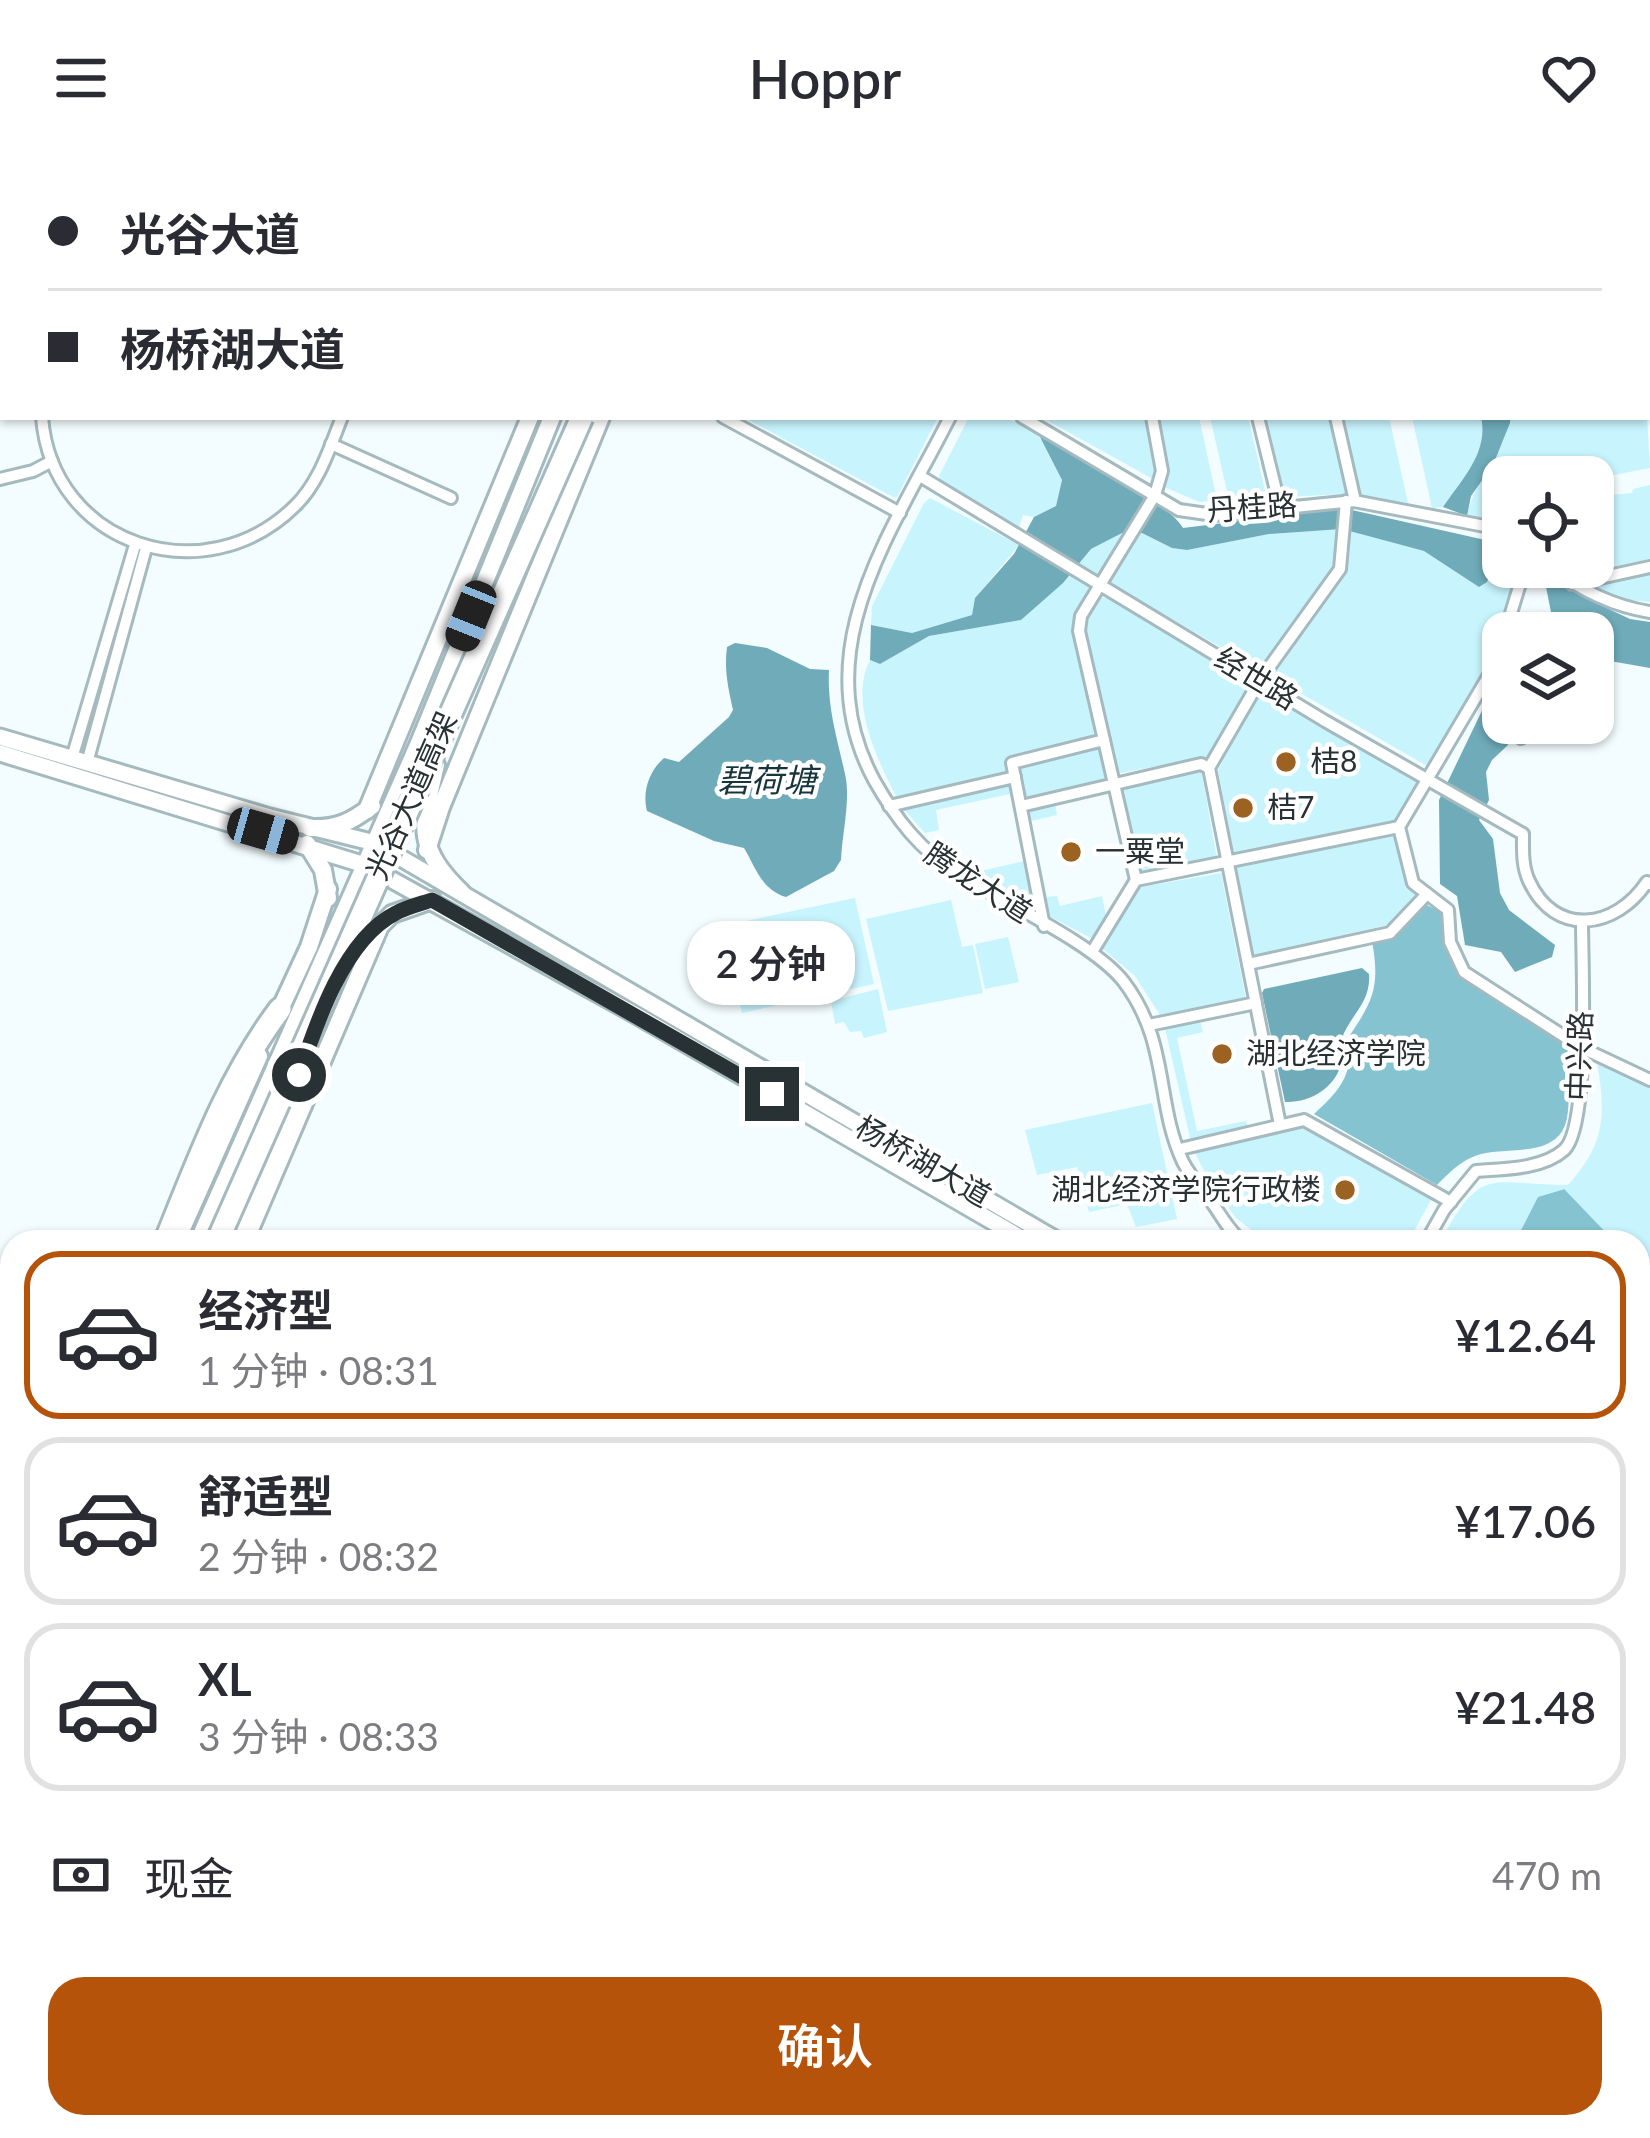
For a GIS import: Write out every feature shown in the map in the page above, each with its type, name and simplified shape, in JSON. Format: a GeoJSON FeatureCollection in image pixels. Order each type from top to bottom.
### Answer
{"type":"FeatureCollection","features":[{"type":"Feature","properties":{"kind":"highway","name":"光谷大道高架"},"geometry":{"type":"LineString","coordinates":[[221,1230],[575,420]]}},
{"type":"Feature","properties":{"kind":"highway"},"geometry":{"type":"LineString","coordinates":[[170,1230],[248,1052],[287,1017]]}},
{"type":"Feature","properties":{"kind":"highway"},"geometry":{"type":"LineString","coordinates":[[240,1230],[278,1139],[309,1043]]}},
{"type":"Feature","properties":{"kind":"main road"},"geometry":{"type":"LineString","coordinates":[[367,809],[529,420]]}},
{"type":"Feature","properties":{"kind":"main road"},"geometry":{"type":"LineString","coordinates":[[181,1230],[236,1106],[323,958],[419,743],[550,420]]}},
{"type":"Feature","properties":{"kind":"main road"},"geometry":{"type":"LineString","coordinates":[[222,1230],[468,687],[575,420]]}},
{"type":"Feature","properties":{"kind":"main road"},"geometry":{"type":"LineString","coordinates":[[428,850],[441,807],[600,420]]}},
{"type":"Feature","properties":{"kind":"main road"},"geometry":{"type":"LineString","coordinates":[[471,616],[496,493]]}},
{"type":"Feature","properties":{"kind":"main road"},"geometry":{"type":"LineString","coordinates":[[468,687],[519,617]]}},
{"type":"Feature","properties":{"kind":"main road","name":"杨桥湖大道"},"geometry":{"type":"LineString","coordinates":[[0,737],[308,836],[432,900],[1007,1230]]}},
{"type":"Feature","properties":{"kind":"main road"},"geometry":{"type":"LineString","coordinates":[[323,958],[328,889],[308,836],[352,821],[379,800],[419,743]]}},
{"type":"Feature","properties":{"kind":"main road","name":"杨桥湖大道"},"geometry":{"type":"LineString","coordinates":[[0,752],[308,836],[375,843],[1039,1230]]}},
{"type":"Feature","properties":{"kind":"main road"},"geometry":{"type":"LineString","coordinates":[[437,757],[422,823],[437,869],[462,893]]}},
{"type":"Feature","properties":{"kind":"main road"},"geometry":{"type":"LineString","coordinates":[[203,1230],[287,1017],[328,889]]}},
{"type":"Feature","properties":{"kind":"main road"},"geometry":{"type":"LineString","coordinates":[[336,980],[353,953],[392,914],[432,900]]}},
{"type":"Feature","properties":{"kind":"main road"},"geometry":{"type":"LineString","coordinates":[[250,1230],[380,926]]}},
{"type":"Feature","properties":{"kind":"street"},"geometry":{"type":"LineString","coordinates":[[42,420],[44,443],[52,461],[74,500],[99,523],[141,547],[215,550],[267,528],[297,505],[341,420]]}},
{"type":"Feature","properties":{"kind":"street"},"geometry":{"type":"LineString","coordinates":[[728,420],[900,513]]}},
{"type":"Feature","properties":{"kind":"street","name":"腾龙大道"},"geometry":{"type":"LineString","coordinates":[[948,420],[866,583],[849,640],[847,676],[855,738],[889,806],[914,841],[946,867],[1092,952],[1123,980],[1162,1063],[1183,1161],[1234,1230]]}},
{"type":"Feature","properties":{"kind":"street","name":"丹桂路"},"geometry":{"type":"LineString","coordinates":[[1027,420],[1179,510],[1214,515],[1349,503],[1482,529]]}},
{"type":"Feature","properties":{"kind":"street"},"geometry":{"type":"LineString","coordinates":[[1092,952],[1136,880],[1079,631],[1099,585],[1154,497],[1162,471],[1153,420]]}},
{"type":"Feature","properties":{"kind":"street"},"geometry":{"type":"LineString","coordinates":[[1259,420],[1280,507]]}},
{"type":"Feature","properties":{"kind":"street"},"geometry":{"type":"LineString","coordinates":[[1280,1125],[1210,768],[1260,680],[1340,569],[1349,503],[1336,420]]}},
{"type":"Feature","properties":{"kind":"street"},"geometry":{"type":"LineString","coordinates":[[331,444],[451,498]]}},
{"type":"Feature","properties":{"kind":"street"},"geometry":{"type":"LineString","coordinates":[[0,479],[32,472],[52,461]]}},
{"type":"Feature","properties":{"kind":"street","name":"经世路"},"geometry":{"type":"LineString","coordinates":[[920,476],[1523,834],[1527,877],[1541,902],[1582,922]]}},
{"type":"Feature","properties":{"kind":"street"},"geometry":{"type":"LineString","coordinates":[[80,760],[141,547]]}},
{"type":"Feature","properties":{"kind":"street"},"geometry":{"type":"LineString","coordinates":[[1614,575],[1650,567]]}},
{"type":"Feature","properties":{"kind":"street"},"geometry":{"type":"LineString","coordinates":[[1582,588],[1629,609],[1650,612]]}},
{"type":"Feature","properties":{"kind":"street"},"geometry":{"type":"LineString","coordinates":[[1482,683],[1399,826],[1413,883],[1448,910],[1450,942],[1464,972],[1582,1048],[1650,1080]]}},
{"type":"Feature","properties":{"kind":"street"},"geometry":{"type":"LineString","coordinates":[[1044,926],[1012,763],[1104,740]]}},
{"type":"Feature","properties":{"kind":"street"},"geometry":{"type":"LineString","coordinates":[[1022,806],[1201,764],[1210,768]]}},
{"type":"Feature","properties":{"kind":"street"},"geometry":{"type":"LineString","coordinates":[[889,806],[1016,777]]}},
{"type":"Feature","properties":{"kind":"street"},"geometry":{"type":"LineString","coordinates":[[1136,880],[1399,826]]}},
{"type":"Feature","properties":{"kind":"street"},"geometry":{"type":"LineString","coordinates":[[1582,922],[1626,909],[1650,884]]}},
{"type":"Feature","properties":{"kind":"street"},"geometry":{"type":"LineString","coordinates":[[1248,964],[1390,933],[1427,893]]}},
{"type":"Feature","properties":{"kind":"street","name":"中兴路"},"geometry":{"type":"LineString","coordinates":[[1434,1230],[1476,1171],[1552,1160],[1570,1145],[1577,1128],[1582,1048],[1582,922]]}},
{"type":"Feature","properties":{"kind":"street"},"geometry":{"type":"LineString","coordinates":[[1148,1025],[1256,1003]]}},
{"type":"Feature","properties":{"kind":"street"},"geometry":{"type":"LineString","coordinates":[[1180,1149],[1304,1120],[1451,1202]]}},
{"type":"Feature","properties":{"kind":"shaded area"},"geometry":{"type":"Polygon","coordinates":[[[749,420],[936,420],[893,497],[749,420]]]}},
{"type":"Feature","properties":{"kind":"shaded area"},"geometry":{"type":"Polygon","coordinates":[[[967,420],[1009,420],[1039,436],[1062,480],[1056,506],[1034,517],[1023,515],[1018,531],[941,484],[939,476],[967,420]]]}},
{"type":"Feature","properties":{"kind":"shaded area"},"geometry":{"type":"Polygon","coordinates":[[[1046,420],[1148,420],[1156,469],[1153,479],[1046,420]]]}},
{"type":"Feature","properties":{"kind":"shaded area"},"geometry":{"type":"Polygon","coordinates":[[[1158,420],[1200,420],[1217,500],[1199,502],[1160,485],[1165,450],[1158,420]]]}},
{"type":"Feature","properties":{"kind":"shaded area"},"geometry":{"type":"Polygon","coordinates":[[[1211,420],[1249,420],[1266,495],[1229,500],[1211,420]]]}},
{"type":"Feature","properties":{"kind":"shaded area"},"geometry":{"type":"Polygon","coordinates":[[[1267,420],[1330,420],[1346,494],[1285,497],[1267,420]]]}},
{"type":"Feature","properties":{"kind":"shaded area"},"geometry":{"type":"Polygon","coordinates":[[[1341,420],[1390,420],[1408,503],[1358,496],[1341,420]]]}},
{"type":"Feature","properties":{"kind":"shaded area"},"geometry":{"type":"Polygon","coordinates":[[[1413,420],[1482,420],[1481,443],[1465,476],[1443,507],[1432,508],[1413,420]]]}},
{"type":"Feature","properties":{"kind":"shaded area"},"geometry":{"type":"Polygon","coordinates":[[[1509,420],[1647,420],[1650,468],[1614,475],[1614,456],[1495,456],[1509,420]]]}},
{"type":"Feature","properties":{"kind":"shaded area"},"geometry":{"type":"Polygon","coordinates":[[[1482,480],[1482,521],[1467,516],[1482,480]]]}},
{"type":"Feature","properties":{"kind":"shaded area"},"geometry":{"type":"Polygon","coordinates":[[[1650,485],[1650,563],[1619,569],[1614,562],[1614,495],[1650,485]]]}},
{"type":"Feature","properties":{"kind":"shaded area"},"geometry":{"type":"Polygon","coordinates":[[[930,498],[1019,545],[975,598],[972,615],[912,633],[871,625],[872,606],[930,498]]]}},
{"type":"Feature","properties":{"kind":"shaded area"},"geometry":{"type":"Polygon","coordinates":[[[1342,529],[1424,551],[1482,580],[1482,588],[1513,588],[1506,612],[1482,612],[1482,677],[1427,766],[1078,565],[1091,549],[1122,533],[1142,533],[1186,550],[1269,534],[1342,529]]]}},
{"type":"Feature","properties":{"kind":"shaded area"},"geometry":{"type":"Polygon","coordinates":[[[1650,571],[1650,602],[1619,599],[1595,588],[1614,588],[1614,578],[1650,571]]]}},
{"type":"Feature","properties":{"kind":"shaded area"},"geometry":{"type":"Polygon","coordinates":[[[1069,575],[1089,587],[1078,616],[1096,727],[1091,740],[1012,758],[1004,774],[896,796],[873,747],[864,711],[864,676],[870,660],[880,664],[929,636],[1021,620],[1069,575]]]}},
{"type":"Feature","properties":{"kind":"shaded area"},"geometry":{"type":"Polygon","coordinates":[[[1097,598],[1108,598],[1253,681],[1212,756],[1115,774],[1084,634],[1084,621],[1097,598]]]}},
{"type":"Feature","properties":{"kind":"shaded area"},"geometry":{"type":"Polygon","coordinates":[[[1265,688],[1418,781],[1396,821],[1234,855],[1218,770],[1256,696],[1265,688]]]}},
{"type":"Feature","properties":{"kind":"shaded area"},"geometry":{"type":"Polygon","coordinates":[[[1092,748],[1101,751],[1106,774],[1101,783],[1031,799],[1025,795],[1019,772],[1024,763],[1092,748]]]}},
{"type":"Feature","properties":{"kind":"shaded area"},"geometry":{"type":"Polygon","coordinates":[[[1195,769],[1202,774],[1217,859],[1147,875],[1141,871],[1124,785],[1195,769]]]}},
{"type":"Feature","properties":{"kind":"shaded area"},"geometry":{"type":"Polygon","coordinates":[[[1008,783],[1010,794],[936,810],[939,830],[925,833],[902,807],[1008,783]]]}},
{"type":"Feature","properties":{"kind":"shaded area"},"geometry":{"type":"Polygon","coordinates":[[[1055,803],[1057,815],[1031,821],[1047,897],[1057,896],[1060,906],[1102,896],[1107,921],[1093,939],[1047,915],[1026,810],[1055,803]]]}},
{"type":"Feature","properties":{"kind":"shaded area"},"geometry":{"type":"Polygon","coordinates":[[[1395,832],[1409,884],[1418,897],[1392,924],[1253,955],[1234,867],[1395,832]]]}},
{"type":"Feature","properties":{"kind":"shaded area"},"geometry":{"type":"Polygon","coordinates":[[[1025,861],[1036,908],[976,872],[1025,861]]]}},
{"type":"Feature","properties":{"kind":"shaded area"},"geometry":{"type":"Polygon","coordinates":[[[1221,873],[1246,999],[1160,1015],[1135,976],[1103,949],[1103,940],[1141,887],[1221,873]]]}},
{"type":"Feature","properties":{"kind":"shaded area"},"geometry":{"type":"Polygon","coordinates":[[[855,898],[874,984],[742,1013],[722,926],[855,898]]]}},
{"type":"Feature","properties":{"kind":"shaded area"},"geometry":{"type":"Polygon","coordinates":[[[951,900],[962,947],[973,945],[983,993],[888,1011],[866,919],[951,900]]]}},
{"type":"Feature","properties":{"kind":"shaded area"},"geometry":{"type":"Polygon","coordinates":[[[1421,902],[1446,915],[1445,937],[1461,975],[1568,1040],[1568,1109],[1562,1132],[1542,1146],[1475,1156],[1437,1185],[1314,1114],[1347,1072],[1348,1038],[1373,992],[1372,941],[1401,928],[1421,902]]]}},
{"type":"Feature","properties":{"kind":"shaded area"},"geometry":{"type":"Polygon","coordinates":[[[1008,937],[1019,982],[985,989],[975,944],[1008,937]]]}},
{"type":"Feature","properties":{"kind":"shaded area"},"geometry":{"type":"Polygon","coordinates":[[[878,989],[887,1032],[864,1038],[861,1031],[850,1032],[844,1022],[835,1024],[831,1001],[878,989]]]}},
{"type":"Feature","properties":{"kind":"shaded area"},"geometry":{"type":"Polygon","coordinates":[[[1200,1021],[1203,1032],[1177,1038],[1197,1131],[1246,1121],[1248,1129],[1191,1142],[1165,1028],[1200,1021]]]}},
{"type":"Feature","properties":{"kind":"shaded area"},"geometry":{"type":"Polygon","coordinates":[[[1596,1057],[1650,1086],[1650,1230],[1447,1230],[1467,1200],[1490,1184],[1568,1185],[1597,1140],[1601,1094],[1596,1057]]]}},
{"type":"Feature","properties":{"kind":"shaded area"},"geometry":{"type":"Polygon","coordinates":[[[1152,1103],[1177,1219],[1136,1227],[1127,1204],[1089,1212],[1077,1167],[1037,1175],[1025,1130],[1152,1103]]]}},
{"type":"Feature","properties":{"kind":"shaded area"},"geometry":{"type":"Polygon","coordinates":[[[1303,1123],[1431,1200],[1415,1230],[1252,1230],[1236,1218],[1193,1149],[1303,1123]]]}},
{"type":"Feature","properties":{"kind":"shaded area"},"geometry":{"type":"Polygon","coordinates":[[[1565,1189],[1604,1230],[1521,1230],[1538,1197],[1565,1189]]]}},
{"type":"Feature","properties":{"kind":"water"},"geometry":{"type":"Polygon","coordinates":[[[1481,420],[1510,420],[1497,456],[1482,456],[1482,480],[1471,496],[1467,516],[1443,507],[1481,442],[1481,420]]]}},
{"type":"Feature","properties":{"kind":"water"},"geometry":{"type":"Polygon","coordinates":[[[1037,431],[1138,490],[1183,528],[1343,508],[1482,539],[1482,585],[1424,551],[1342,529],[1269,534],[1187,550],[1142,533],[1122,533],[1091,549],[1063,583],[1021,620],[929,636],[880,664],[870,660],[871,625],[912,633],[972,615],[975,598],[1014,554],[1034,517],[1056,506],[1062,480],[1037,431]]]}},
{"type":"Feature","properties":{"kind":"water"},"geometry":{"type":"Polygon","coordinates":[[[1546,588],[1569,588],[1630,619],[1650,622],[1650,668],[1614,662],[1614,612],[1551,612],[1546,588]]]}},
{"type":"Feature","properties":{"kind":"water","name":"碧荷塘"},"geometry":{"type":"Polygon","coordinates":[[[735,643],[767,648],[810,669],[829,670],[831,710],[847,784],[841,860],[834,871],[786,897],[765,883],[744,848],[714,841],[647,811],[646,789],[659,763],[664,758],[679,762],[733,710],[726,655],[727,647],[735,643]]]}},
{"type":"Feature","properties":{"kind":"water"},"geometry":{"type":"Polygon","coordinates":[[[1482,711],[1482,744],[1508,745],[1486,772],[1489,800],[1479,820],[1493,839],[1500,893],[1509,910],[1555,945],[1552,957],[1515,972],[1501,952],[1465,945],[1457,896],[1440,884],[1439,800],[1482,711]]]}},
{"type":"Feature","properties":{"kind":"water"},"geometry":{"type":"Polygon","coordinates":[[[1362,968],[1369,974],[1367,991],[1344,1033],[1339,1071],[1312,1097],[1285,1102],[1264,989],[1362,968]]]}},
{"type":"Feature","properties":{"kind":"place","name":"桔8"},"geometry":{"type":"Point","coordinates":[1286,762]}},
{"type":"Feature","properties":{"kind":"place","name":"桔7"},"geometry":{"type":"Point","coordinates":[1243,808]}},
{"type":"Feature","properties":{"kind":"place","name":"一粟堂"},"geometry":{"type":"Point","coordinates":[1071,852]}},
{"type":"Feature","properties":{"kind":"place","name":"湖北经济学院"},"geometry":{"type":"Point","coordinates":[1222,1054]}},
{"type":"Feature","properties":{"kind":"place","name":"湖北经济学院行政楼"},"geometry":{"type":"Point","coordinates":[1345,1190]}},
{"type":"Feature","properties":{"kind":"route"},"geometry":{"type":"LineString","coordinates":[[299,1075],[336,980],[353,953],[392,914],[432,900],[772,1094]]}}]}
